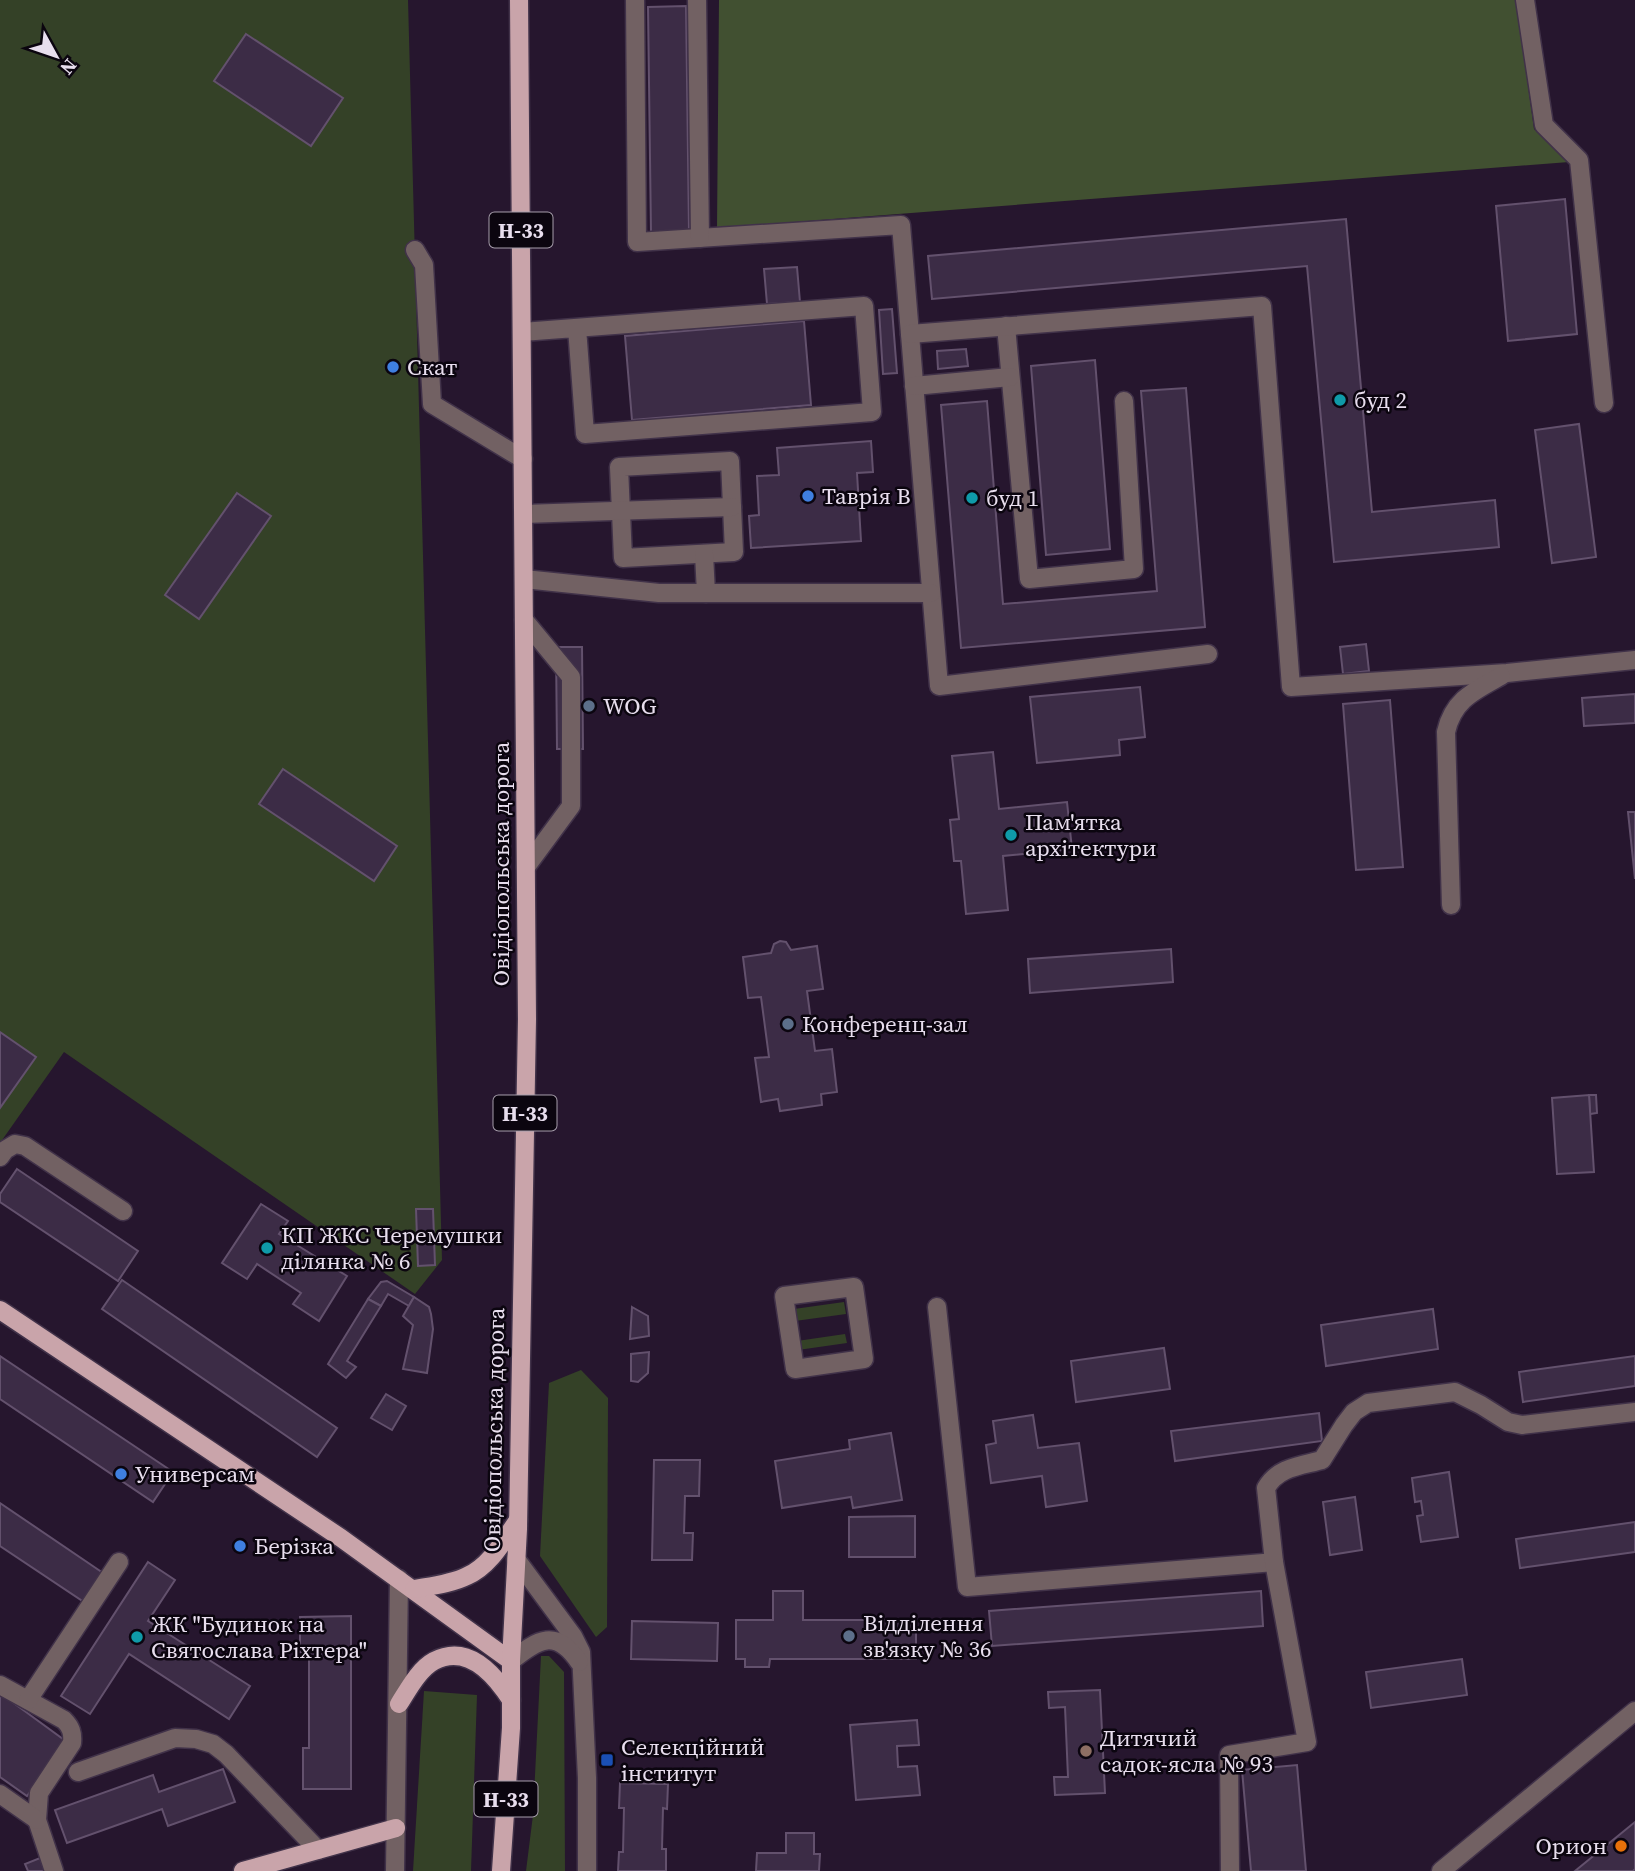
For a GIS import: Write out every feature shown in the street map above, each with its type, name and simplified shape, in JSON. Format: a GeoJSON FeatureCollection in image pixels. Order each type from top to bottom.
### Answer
{"type":"FeatureCollection","features":[{"type":"Feature","properties":{"kind":"main road","name":"Овідіопольська дорога"},"geometry":{"type":"LineString","coordinates":[[501,1871],[511,1728],[511,1661],[518,1520],[527,1019],[519,0]]}},
{"type":"Feature","properties":{"kind":"main road"},"geometry":{"type":"LineString","coordinates":[[0,1310],[341,1538],[511,1661]]}},
{"type":"Feature","properties":{"kind":"main road"},"geometry":{"type":"LineString","coordinates":[[414,1589],[469,1575],[484,1565],[518,1520]]}},
{"type":"Feature","properties":{"kind":"main road"},"geometry":{"type":"LineString","coordinates":[[398,1704],[433,1661],[458,1656],[471,1659],[492,1674],[511,1700]]}},
{"type":"Feature","properties":{"kind":"main road"},"geometry":{"type":"LineString","coordinates":[[243,1871],[396,1828]]}},
{"type":"Feature","properties":{"kind":"street"},"geometry":{"type":"LineString","coordinates":[[648,0],[635,0],[637,242],[901,225],[939,686],[1208,654]]}},
{"type":"Feature","properties":{"kind":"street"},"geometry":{"type":"LineString","coordinates":[[697,0],[700,238]]}},
{"type":"Feature","properties":{"kind":"street"},"geometry":{"type":"LineString","coordinates":[[1525,0],[1544,125],[1579,160],[1604,403]]}},
{"type":"Feature","properties":{"kind":"street"},"geometry":{"type":"LineString","coordinates":[[415,250],[424,265],[432,404],[523,459]]}},
{"type":"Feature","properties":{"kind":"street"},"geometry":{"type":"LineString","coordinates":[[522,332],[864,306],[872,412],[585,434],[577,328]]}},
{"type":"Feature","properties":{"kind":"street"},"geometry":{"type":"LineString","coordinates":[[910,334],[1262,306],[1291,687],[1507,673],[1635,660]]}},
{"type":"Feature","properties":{"kind":"street"},"geometry":{"type":"LineString","coordinates":[[1006,326],[1029,579],[1134,569],[1124,401]]}},
{"type":"Feature","properties":{"kind":"street"},"geometry":{"type":"LineString","coordinates":[[914,386],[1010,377]]}},
{"type":"Feature","properties":{"kind":"street"},"geometry":{"type":"LineString","coordinates":[[730,461],[732,507],[734,552],[623,558],[619,467],[730,461]]}},
{"type":"Feature","properties":{"kind":"street"},"geometry":{"type":"LineString","coordinates":[[524,514],[732,507]]}},
{"type":"Feature","properties":{"kind":"street"},"geometry":{"type":"LineString","coordinates":[[704,554],[706,593]]}},
{"type":"Feature","properties":{"kind":"street"},"geometry":{"type":"LineString","coordinates":[[524,579],[659,593],[931,593]]}},
{"type":"Feature","properties":{"kind":"street"},"geometry":{"type":"LineString","coordinates":[[524,620],[571,677],[571,806],[526,867]]}},
{"type":"Feature","properties":{"kind":"street"},"geometry":{"type":"LineString","coordinates":[[1451,905],[1446,732],[1449,719],[1457,706],[1471,693],[1507,673]]}},
{"type":"Feature","properties":{"kind":"street"},"geometry":{"type":"LineString","coordinates":[[0,1157],[15,1144],[24,1146],[123,1211]]}},
{"type":"Feature","properties":{"kind":"street"},"geometry":{"type":"LineString","coordinates":[[854,1287],[864,1359],[796,1369],[784,1296],[854,1287]]}},
{"type":"Feature","properties":{"kind":"street"},"geometry":{"type":"LineString","coordinates":[[937,1307],[967,1587],[1274,1562]]}},
{"type":"Feature","properties":{"kind":"street"},"geometry":{"type":"LineString","coordinates":[[1230,1871],[1229,1755],[1307,1742],[1274,1562],[1266,1488],[1271,1480],[1279,1472],[1322,1460],[1354,1412],[1368,1403],[1455,1392],[1508,1422],[1522,1424],[1635,1412]]}},
{"type":"Feature","properties":{"kind":"street"},"geometry":{"type":"LineString","coordinates":[[516,1559],[573,1636],[581,1653],[587,1778],[587,1871]]}},
{"type":"Feature","properties":{"kind":"street"},"geometry":{"type":"LineString","coordinates":[[28,1700],[119,1562]]}},
{"type":"Feature","properties":{"kind":"street"},"geometry":{"type":"LineString","coordinates":[[395,1871],[399,1578]]}},
{"type":"Feature","properties":{"kind":"street"},"geometry":{"type":"LineString","coordinates":[[511,1661],[529,1646],[551,1639],[569,1649],[583,1668]]}},
{"type":"Feature","properties":{"kind":"street"},"geometry":{"type":"LineString","coordinates":[[0,1685],[64,1720],[70,1726],[72,1743],[39,1793],[37,1820],[54,1871]]}},
{"type":"Feature","properties":{"kind":"street"},"geometry":{"type":"LineString","coordinates":[[1441,1871],[1635,1711]]}},
{"type":"Feature","properties":{"kind":"street"},"geometry":{"type":"LineString","coordinates":[[78,1772],[176,1738],[196,1739],[213,1744],[226,1754],[318,1850]]}},
{"type":"Feature","properties":{"kind":"street"},"geometry":{"type":"LineString","coordinates":[[0,1794],[37,1820]]}},
{"type":"Feature","properties":{"kind":"green space"},"geometry":{"type":"Polygon","coordinates":[[[0,0],[408,0],[442,1260],[415,1294],[64,1052],[0,1143],[0,0]]]}},
{"type":"Feature","properties":{"kind":"green space"},"geometry":{"type":"Polygon","coordinates":[[[719,0],[1516,0],[1534,129],[1569,162],[717,228],[719,0]]]}},
{"type":"Feature","properties":{"kind":"green space"},"geometry":{"type":"Polygon","coordinates":[[[844,1302],[846,1314],[795,1321],[794,1309],[844,1302]]]}},
{"type":"Feature","properties":{"kind":"green space"},"geometry":{"type":"Polygon","coordinates":[[[845,1334],[847,1343],[798,1350],[797,1341],[845,1334]]]}},
{"type":"Feature","properties":{"kind":"green space"},"geometry":{"type":"Polygon","coordinates":[[[581,1370],[608,1398],[607,1627],[596,1637],[540,1556],[549,1383],[581,1370]]]}},
{"type":"Feature","properties":{"kind":"green space"},"geometry":{"type":"Polygon","coordinates":[[[541,1656],[549,1656],[564,1672],[565,1871],[526,1871],[533,1815],[541,1656]]]}},
{"type":"Feature","properties":{"kind":"green space"},"geometry":{"type":"Polygon","coordinates":[[[424,1691],[477,1695],[471,1871],[413,1871],[424,1691]]]}},
{"type":"Feature","properties":{"kind":"building"},"geometry":{"type":"Polygon","coordinates":[[[686,6],[689,232],[651,233],[648,7],[686,6]]]}},
{"type":"Feature","properties":{"kind":"building"},"geometry":{"type":"Polygon","coordinates":[[[246,34],[343,98],[311,146],[214,81],[246,34]]]}},
{"type":"Feature","properties":{"kind":"building"},"geometry":{"type":"Polygon","coordinates":[[[1565,199],[1577,334],[1508,341],[1496,206],[1565,199]]]}},
{"type":"Feature","properties":{"kind":"building","name":"буд 2"},"geometry":{"type":"Polygon","coordinates":[[[1346,219],[1372,512],[1495,500],[1499,547],[1334,562],[1307,266],[932,299],[928,256],[1346,219]]]}},
{"type":"Feature","properties":{"kind":"building"},"geometry":{"type":"Polygon","coordinates":[[[797,267],[800,302],[767,304],[764,269],[797,267]]]}},
{"type":"Feature","properties":{"kind":"building"},"geometry":{"type":"Polygon","coordinates":[[[892,309],[897,373],[883,374],[879,310],[892,309]]]}},
{"type":"Feature","properties":{"kind":"building"},"geometry":{"type":"Polygon","coordinates":[[[804,321],[811,405],[632,420],[625,336],[804,321]]]}},
{"type":"Feature","properties":{"kind":"building"},"geometry":{"type":"Polygon","coordinates":[[[966,349],[968,366],[938,369],[937,351],[966,349]]]}},
{"type":"Feature","properties":{"kind":"building"},"geometry":{"type":"Polygon","coordinates":[[[1095,360],[1110,549],[1046,555],[1031,366],[1095,360]]]}},
{"type":"Feature","properties":{"kind":"building","name":"буд 1"},"geometry":{"type":"Polygon","coordinates":[[[1186,388],[1205,627],[961,648],[941,405],[987,401],[1003,604],[1157,591],[1141,391],[1186,388]]]}},
{"type":"Feature","properties":{"kind":"building"},"geometry":{"type":"Polygon","coordinates":[[[1579,424],[1596,557],[1552,563],[1535,430],[1579,424]]]}},
{"type":"Feature","properties":{"kind":"building","name":"Таврія В"},"geometry":{"type":"Polygon","coordinates":[[[871,441],[873,472],[857,473],[861,541],[751,548],[749,516],[759,515],[757,476],[779,475],[777,448],[871,441]]]}},
{"type":"Feature","properties":{"kind":"building"},"geometry":{"type":"Polygon","coordinates":[[[237,493],[271,516],[199,619],[165,595],[237,493]]]}},
{"type":"Feature","properties":{"kind":"building"},"geometry":{"type":"Polygon","coordinates":[[[1366,644],[1369,671],[1343,674],[1340,647],[1366,644]]]}},
{"type":"Feature","properties":{"kind":"building"},"geometry":{"type":"Polygon","coordinates":[[[556,647],[582,647],[583,749],[557,749],[556,647]]]}},
{"type":"Feature","properties":{"kind":"building"},"geometry":{"type":"Polygon","coordinates":[[[1140,687],[1145,737],[1119,740],[1120,755],[1037,763],[1030,697],[1140,687]]]}},
{"type":"Feature","properties":{"kind":"building"},"geometry":{"type":"Polygon","coordinates":[[[1635,694],[1635,723],[1584,726],[1582,698],[1635,694]]]}},
{"type":"Feature","properties":{"kind":"building"},"geometry":{"type":"Polygon","coordinates":[[[1390,700],[1403,867],[1356,870],[1343,704],[1390,700]]]}},
{"type":"Feature","properties":{"kind":"building","name":"Пам'ятка архітектури"},"geometry":{"type":"Polygon","coordinates":[[[993,752],[999,809],[1067,802],[1072,849],[1003,856],[1008,910],[966,914],[961,861],[954,861],[950,820],[959,819],[952,756],[993,752]]]}},
{"type":"Feature","properties":{"kind":"building"},"geometry":{"type":"Polygon","coordinates":[[[283,769],[397,846],[374,881],[259,804],[283,769]]]}},
{"type":"Feature","properties":{"kind":"building"},"geometry":{"type":"Polygon","coordinates":[[[1628,812],[1635,812],[1635,879],[1628,812]]]}},
{"type":"Feature","properties":{"kind":"building","name":"Конференц-зал"},"geometry":{"type":"Polygon","coordinates":[[[786,942],[791,950],[817,946],[823,989],[807,991],[815,1051],[832,1049],[837,1092],[821,1094],[822,1105],[780,1111],[778,1099],[761,1102],[755,1058],[769,1057],[761,997],[748,998],[743,957],[771,953],[774,944],[786,942]]]}},
{"type":"Feature","properties":{"kind":"building"},"geometry":{"type":"Polygon","coordinates":[[[1171,949],[1173,982],[1030,993],[1028,959],[1171,949]]]}},
{"type":"Feature","properties":{"kind":"building"},"geometry":{"type":"Polygon","coordinates":[[[0,1032],[36,1057],[0,1108],[0,1032]]]}},
{"type":"Feature","properties":{"kind":"building"},"geometry":{"type":"Polygon","coordinates":[[[1589,1095],[1596,1095],[1597,1113],[1590,1114],[1589,1095]]]}},
{"type":"Feature","properties":{"kind":"building"},"geometry":{"type":"Polygon","coordinates":[[[1589,1095],[1594,1172],[1557,1174],[1552,1098],[1589,1095]]]}},
{"type":"Feature","properties":{"kind":"building"},"geometry":{"type":"Polygon","coordinates":[[[17,1169],[138,1251],[118,1281],[0,1202],[0,1194],[17,1169]]]}},
{"type":"Feature","properties":{"kind":"building","name":"КП ЖКС Черемушки ділянка № 6"},"geometry":{"type":"Polygon","coordinates":[[[261,1204],[288,1221],[279,1234],[347,1276],[319,1321],[293,1304],[301,1293],[257,1264],[247,1279],[222,1263],[261,1204]]]}},
{"type":"Feature","properties":{"kind":"building"},"geometry":{"type":"Polygon","coordinates":[[[416,1209],[433,1209],[435,1265],[418,1266],[416,1209]]]}},
{"type":"Feature","properties":{"kind":"building"},"geometry":{"type":"Polygon","coordinates":[[[122,1280],[337,1428],[317,1457],[102,1309],[122,1280]]]}},
{"type":"Feature","properties":{"kind":"building"},"geometry":{"type":"Polygon","coordinates":[[[387,1281],[414,1297],[409,1306],[388,1294],[381,1306],[368,1299],[381,1282],[387,1281]]]}},
{"type":"Feature","properties":{"kind":"building"},"geometry":{"type":"Polygon","coordinates":[[[414,1297],[429,1307],[431,1314],[433,1329],[427,1373],[403,1369],[413,1325],[403,1316],[414,1297]]]}},
{"type":"Feature","properties":{"kind":"building"},"geometry":{"type":"Polygon","coordinates":[[[368,1299],[381,1306],[347,1361],[356,1367],[346,1378],[328,1364],[368,1299]]]}},
{"type":"Feature","properties":{"kind":"building"},"geometry":{"type":"Polygon","coordinates":[[[632,1307],[648,1316],[649,1336],[630,1339],[632,1307]]]}},
{"type":"Feature","properties":{"kind":"building"},"geometry":{"type":"Polygon","coordinates":[[[1433,1309],[1438,1349],[1326,1366],[1321,1325],[1433,1309]]]}},
{"type":"Feature","properties":{"kind":"building"},"geometry":{"type":"Polygon","coordinates":[[[1164,1348],[1170,1389],[1076,1402],[1071,1361],[1164,1348]]]}},
{"type":"Feature","properties":{"kind":"building"},"geometry":{"type":"Polygon","coordinates":[[[649,1352],[648,1373],[638,1382],[631,1381],[631,1354],[649,1352]]]}},
{"type":"Feature","properties":{"kind":"building"},"geometry":{"type":"Polygon","coordinates":[[[0,1356],[173,1472],[153,1502],[0,1399],[0,1356]]]}},
{"type":"Feature","properties":{"kind":"building"},"geometry":{"type":"Polygon","coordinates":[[[1635,1356],[1635,1386],[1523,1402],[1519,1372],[1635,1356]]]}},
{"type":"Feature","properties":{"kind":"building"},"geometry":{"type":"Polygon","coordinates":[[[386,1394],[406,1406],[392,1430],[371,1418],[386,1394]]]}},
{"type":"Feature","properties":{"kind":"building"},"geometry":{"type":"Polygon","coordinates":[[[1319,1413],[1322,1441],[1175,1461],[1171,1431],[1319,1413]]]}},
{"type":"Feature","properties":{"kind":"building"},"geometry":{"type":"Polygon","coordinates":[[[1033,1415],[1038,1448],[1079,1443],[1087,1501],[1046,1507],[1042,1476],[991,1483],[986,1445],[996,1443],[993,1421],[1033,1415]]]}},
{"type":"Feature","properties":{"kind":"building"},"geometry":{"type":"Polygon","coordinates":[[[891,1433],[902,1500],[853,1508],[851,1497],[782,1508],[775,1461],[850,1449],[849,1440],[891,1433]]]}},
{"type":"Feature","properties":{"kind":"building"},"geometry":{"type":"Polygon","coordinates":[[[654,1460],[700,1460],[699,1496],[685,1496],[684,1533],[693,1533],[692,1560],[652,1560],[654,1460]]]}},
{"type":"Feature","properties":{"kind":"building"},"geometry":{"type":"Polygon","coordinates":[[[1449,1472],[1458,1537],[1421,1542],[1417,1516],[1423,1515],[1421,1501],[1415,1502],[1412,1478],[1449,1472]]]}},
{"type":"Feature","properties":{"kind":"building"},"geometry":{"type":"Polygon","coordinates":[[[1355,1497],[1362,1550],[1330,1555],[1323,1502],[1355,1497]]]}},
{"type":"Feature","properties":{"kind":"building"},"geometry":{"type":"Polygon","coordinates":[[[0,1503],[106,1575],[87,1604],[0,1546],[0,1503]]]}},
{"type":"Feature","properties":{"kind":"building"},"geometry":{"type":"Polygon","coordinates":[[[915,1516],[915,1557],[849,1557],[849,1517],[915,1516]]]}},
{"type":"Feature","properties":{"kind":"building"},"geometry":{"type":"Polygon","coordinates":[[[1635,1522],[1635,1552],[1520,1568],[1516,1539],[1635,1522]]]}},
{"type":"Feature","properties":{"kind":"building","name":"ЖК \"Будинок на Святослава Ріхтера\""},"geometry":{"type":"Polygon","coordinates":[[[148,1562],[175,1580],[148,1621],[250,1686],[229,1719],[129,1654],[90,1714],[61,1696],[148,1562]]]}},
{"type":"Feature","properties":{"kind":"building"},"geometry":{"type":"Polygon","coordinates":[[[773,1591],[803,1591],[803,1620],[916,1620],[916,1659],[770,1659],[769,1667],[745,1667],[745,1659],[736,1659],[736,1620],[773,1620],[773,1591]]]}},
{"type":"Feature","properties":{"kind":"building"},"geometry":{"type":"Polygon","coordinates":[[[1261,1591],[1263,1626],[992,1646],[989,1611],[1261,1591]]]}},
{"type":"Feature","properties":{"kind":"building"},"geometry":{"type":"Polygon","coordinates":[[[351,1616],[351,1789],[303,1789],[303,1748],[309,1748],[309,1652],[300,1652],[300,1617],[351,1616]]]}},
{"type":"Feature","properties":{"kind":"building"},"geometry":{"type":"Polygon","coordinates":[[[632,1621],[718,1623],[717,1661],[631,1659],[632,1621]]]}},
{"type":"Feature","properties":{"kind":"building"},"geometry":{"type":"Polygon","coordinates":[[[1462,1659],[1467,1695],[1371,1708],[1366,1672],[1462,1659]]]}},
{"type":"Feature","properties":{"kind":"building"},"geometry":{"type":"Polygon","coordinates":[[[1100,1690],[1105,1793],[1055,1795],[1054,1777],[1068,1777],[1065,1707],[1049,1708],[1048,1692],[1100,1690]]]}},
{"type":"Feature","properties":{"kind":"building"},"geometry":{"type":"Polygon","coordinates":[[[0,1693],[67,1742],[27,1796],[0,1777],[0,1693]]]}},
{"type":"Feature","properties":{"kind":"building"},"geometry":{"type":"Polygon","coordinates":[[[917,1720],[919,1745],[897,1746],[898,1767],[917,1766],[920,1795],[856,1800],[850,1725],[917,1720]]]}},
{"type":"Feature","properties":{"kind":"building"},"geometry":{"type":"Polygon","coordinates":[[[1297,1765],[1306,1871],[1251,1871],[1242,1770],[1297,1765]]]}},
{"type":"Feature","properties":{"kind":"building"},"geometry":{"type":"Polygon","coordinates":[[[223,1769],[235,1802],[168,1826],[162,1809],[67,1843],[55,1810],[153,1775],[159,1792],[223,1769]]]}},
{"type":"Feature","properties":{"kind":"building"},"geometry":{"type":"Polygon","coordinates":[[[620,1783],[668,1784],[667,1809],[663,1808],[662,1849],[666,1849],[666,1871],[618,1871],[619,1852],[623,1852],[624,1808],[619,1808],[620,1783]]]}},
{"type":"Feature","properties":{"kind":"building","name":"Орион"},"geometry":{"type":"Polygon","coordinates":[[[1635,1822],[1633,1871],[1575,1871],[1635,1822]]]}},
{"type":"Feature","properties":{"kind":"building"},"geometry":{"type":"Polygon","coordinates":[[[786,1833],[814,1833],[814,1854],[820,1854],[819,1871],[756,1871],[757,1853],[786,1853],[786,1833]]]}},
{"type":"Feature","properties":{"kind":"building"},"geometry":{"type":"Polygon","coordinates":[[[40,1858],[45,1871],[28,1871],[25,1864],[40,1858]]]}},
{"type":"Feature","properties":{"kind":"place","name":"Скат"},"geometry":{"type":"Point","coordinates":[393,367]}},
{"type":"Feature","properties":{"kind":"place","name":"буд 2"},"geometry":{"type":"Point","coordinates":[1340,400]}},
{"type":"Feature","properties":{"kind":"place","name":"Таврія В"},"geometry":{"type":"Point","coordinates":[808,496]}},
{"type":"Feature","properties":{"kind":"place","name":"буд 1"},"geometry":{"type":"Point","coordinates":[972,498]}},
{"type":"Feature","properties":{"kind":"place","name":"WOG"},"geometry":{"type":"Point","coordinates":[589,706]}},
{"type":"Feature","properties":{"kind":"place","name":"Пам'ятка архітектури"},"geometry":{"type":"Point","coordinates":[1011,835]}},
{"type":"Feature","properties":{"kind":"place","name":"Конференц-зал"},"geometry":{"type":"Point","coordinates":[788,1024]}},
{"type":"Feature","properties":{"kind":"place","name":"КП ЖКС Черемушки ділянка № 6"},"geometry":{"type":"Point","coordinates":[267,1248]}},
{"type":"Feature","properties":{"kind":"place","name":"Универсам"},"geometry":{"type":"Point","coordinates":[121,1474]}},
{"type":"Feature","properties":{"kind":"place","name":"Берізка"},"geometry":{"type":"Point","coordinates":[240,1546]}},
{"type":"Feature","properties":{"kind":"place","name":"Відділення зв'язку № 36"},"geometry":{"type":"Point","coordinates":[849,1636]}},
{"type":"Feature","properties":{"kind":"place","name":"ЖК \"Будинок на Святослава Ріхтера\""},"geometry":{"type":"Point","coordinates":[137,1637]}},
{"type":"Feature","properties":{"kind":"place","name":"Дитячий садок-ясла № 93"},"geometry":{"type":"Point","coordinates":[1086,1751]}},
{"type":"Feature","properties":{"kind":"place","name":"Селекційний інститут"},"geometry":{"type":"Point","coordinates":[607,1760]}},
{"type":"Feature","properties":{"kind":"place","name":"Орион"},"geometry":{"type":"Point","coordinates":[1621,1846]}}]}
